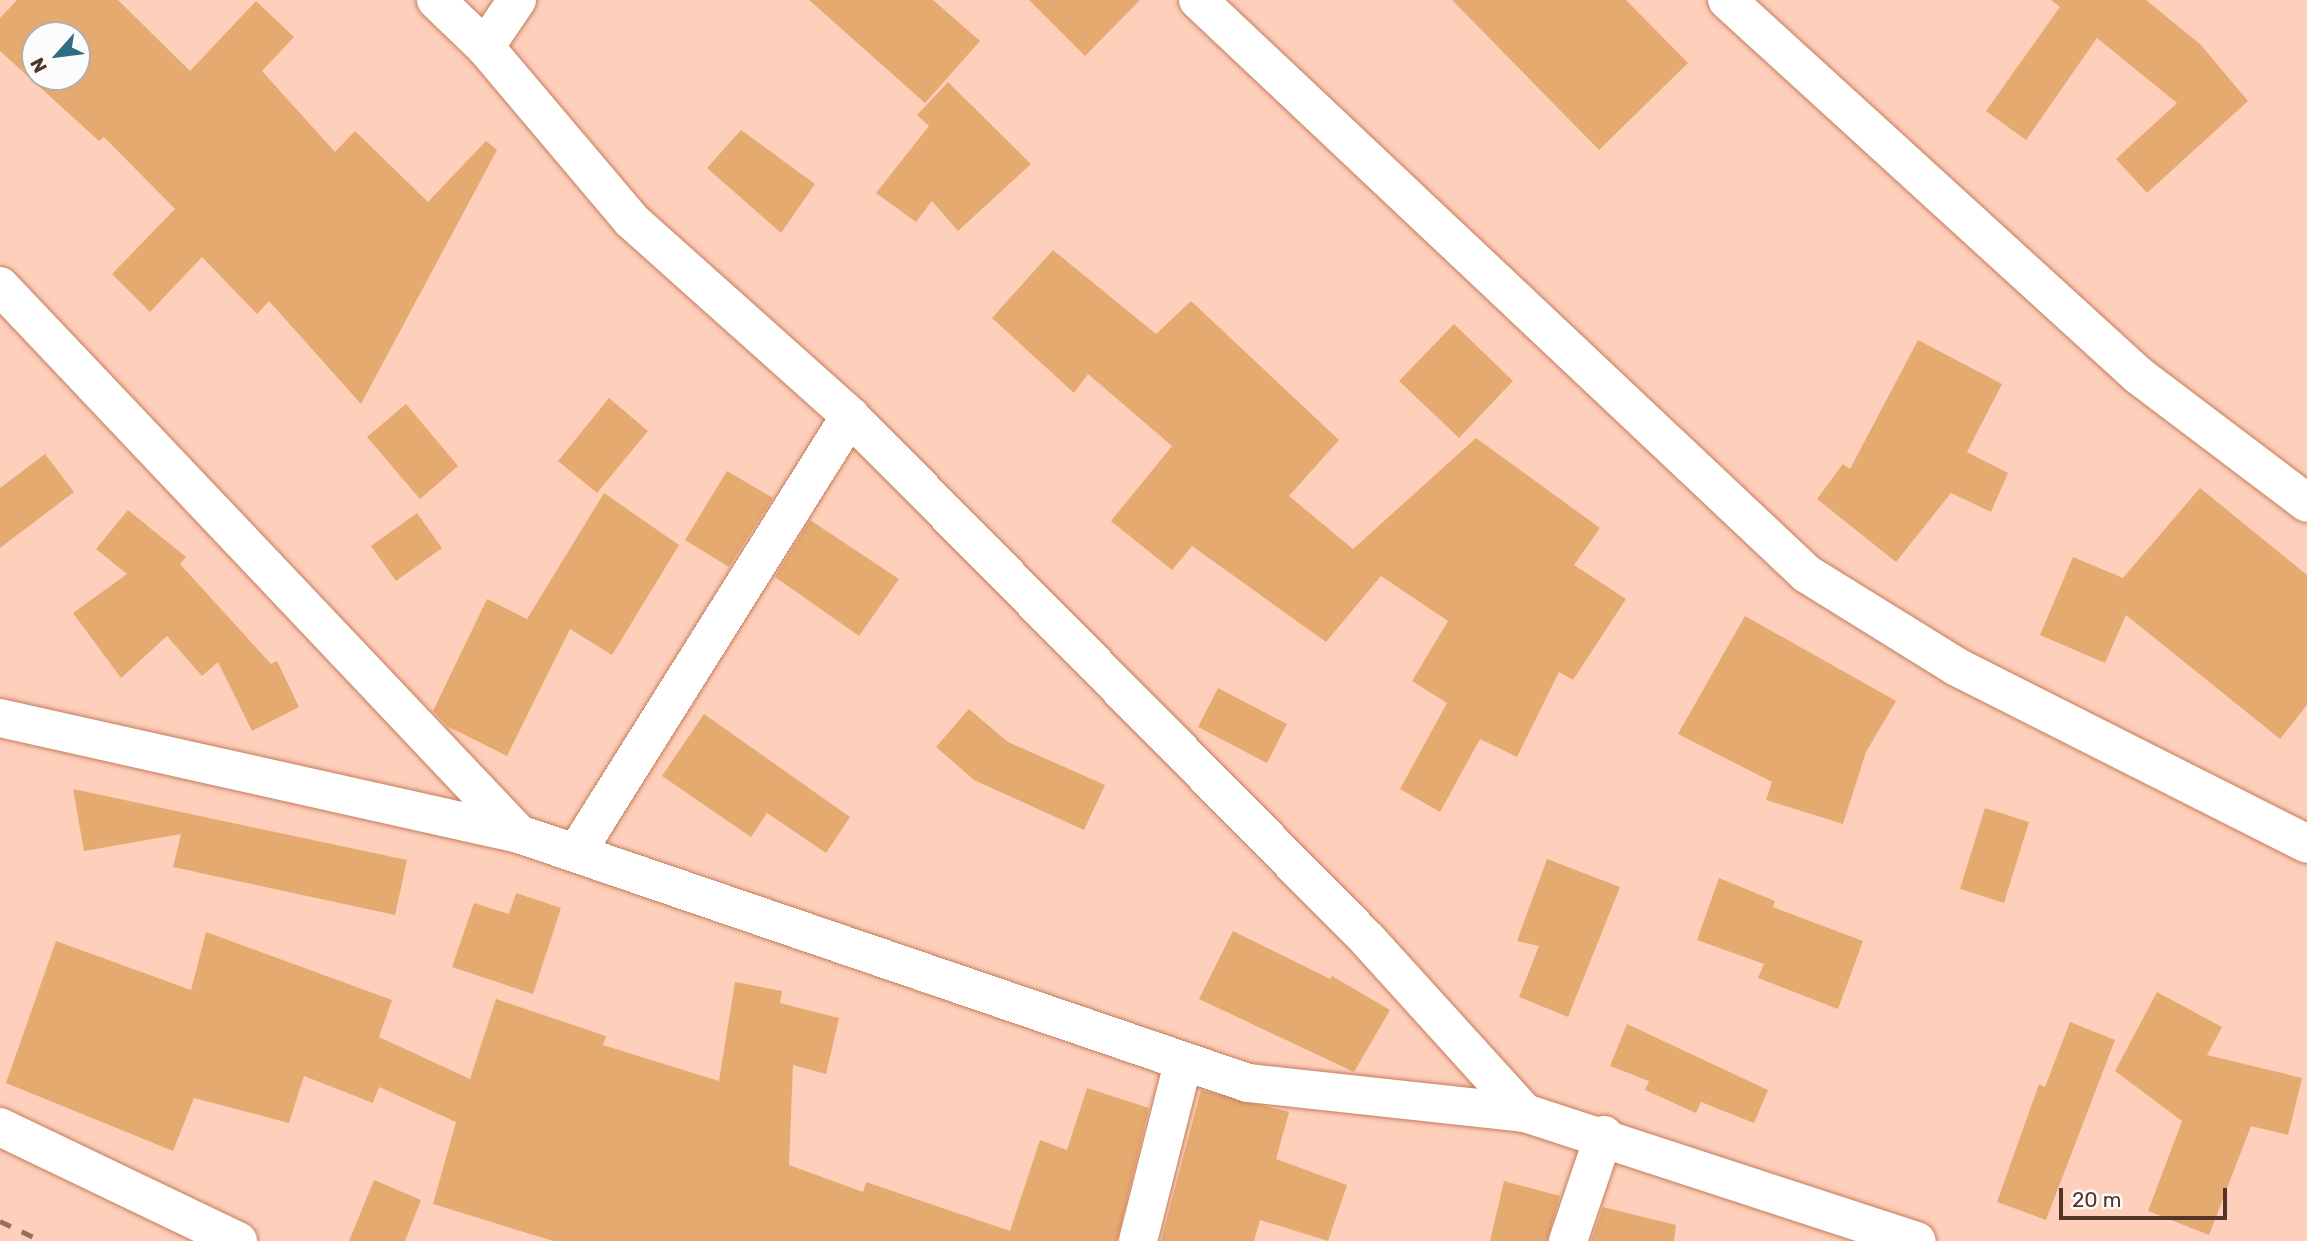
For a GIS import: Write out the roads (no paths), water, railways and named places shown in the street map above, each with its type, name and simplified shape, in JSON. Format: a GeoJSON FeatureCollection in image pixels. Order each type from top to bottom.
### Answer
{"type":"FeatureCollection","features":[{"type":"Feature","properties":{"kind":"street"},"geometry":{"type":"LineString","coordinates":[[436,0],[485,47],[631,220],[850,416],[1368,940],[1525,1113]]}},
{"type":"Feature","properties":{"kind":"street"},"geometry":{"type":"LineString","coordinates":[[485,47],[517,0]]}},
{"type":"Feature","properties":{"kind":"street"},"geometry":{"type":"LineString","coordinates":[[1198,0],[1807,574],[1957,667],[2302,834]]}},
{"type":"Feature","properties":{"kind":"street"},"geometry":{"type":"LineString","coordinates":[[1727,0],[2138,375],[2307,503]]}},
{"type":"Feature","properties":{"kind":"street"},"geometry":{"type":"LineString","coordinates":[[0,286],[519,834]]}},
{"type":"Feature","properties":{"kind":"street"},"geometry":{"type":"LineString","coordinates":[[576,853],[850,416]]}},
{"type":"Feature","properties":{"kind":"street"},"geometry":{"type":"LineString","coordinates":[[0,718],[519,834],[1248,1083],[1525,1113],[1604,1135],[1917,1241]]}},
{"type":"Feature","properties":{"kind":"street"},"geometry":{"type":"LineString","coordinates":[[1138,1241],[1183,1063]]}},
{"type":"Feature","properties":{"kind":"street"},"geometry":{"type":"LineString","coordinates":[[0,1127],[239,1241]]}},
{"type":"Feature","properties":{"kind":"street"},"geometry":{"type":"LineString","coordinates":[[1568,1241],[1604,1135]]}},
{"type":"Feature","properties":{"kind":"railway"},"geometry":{"type":"LineString","coordinates":[[0,1221],[42,1241]]}}]}
